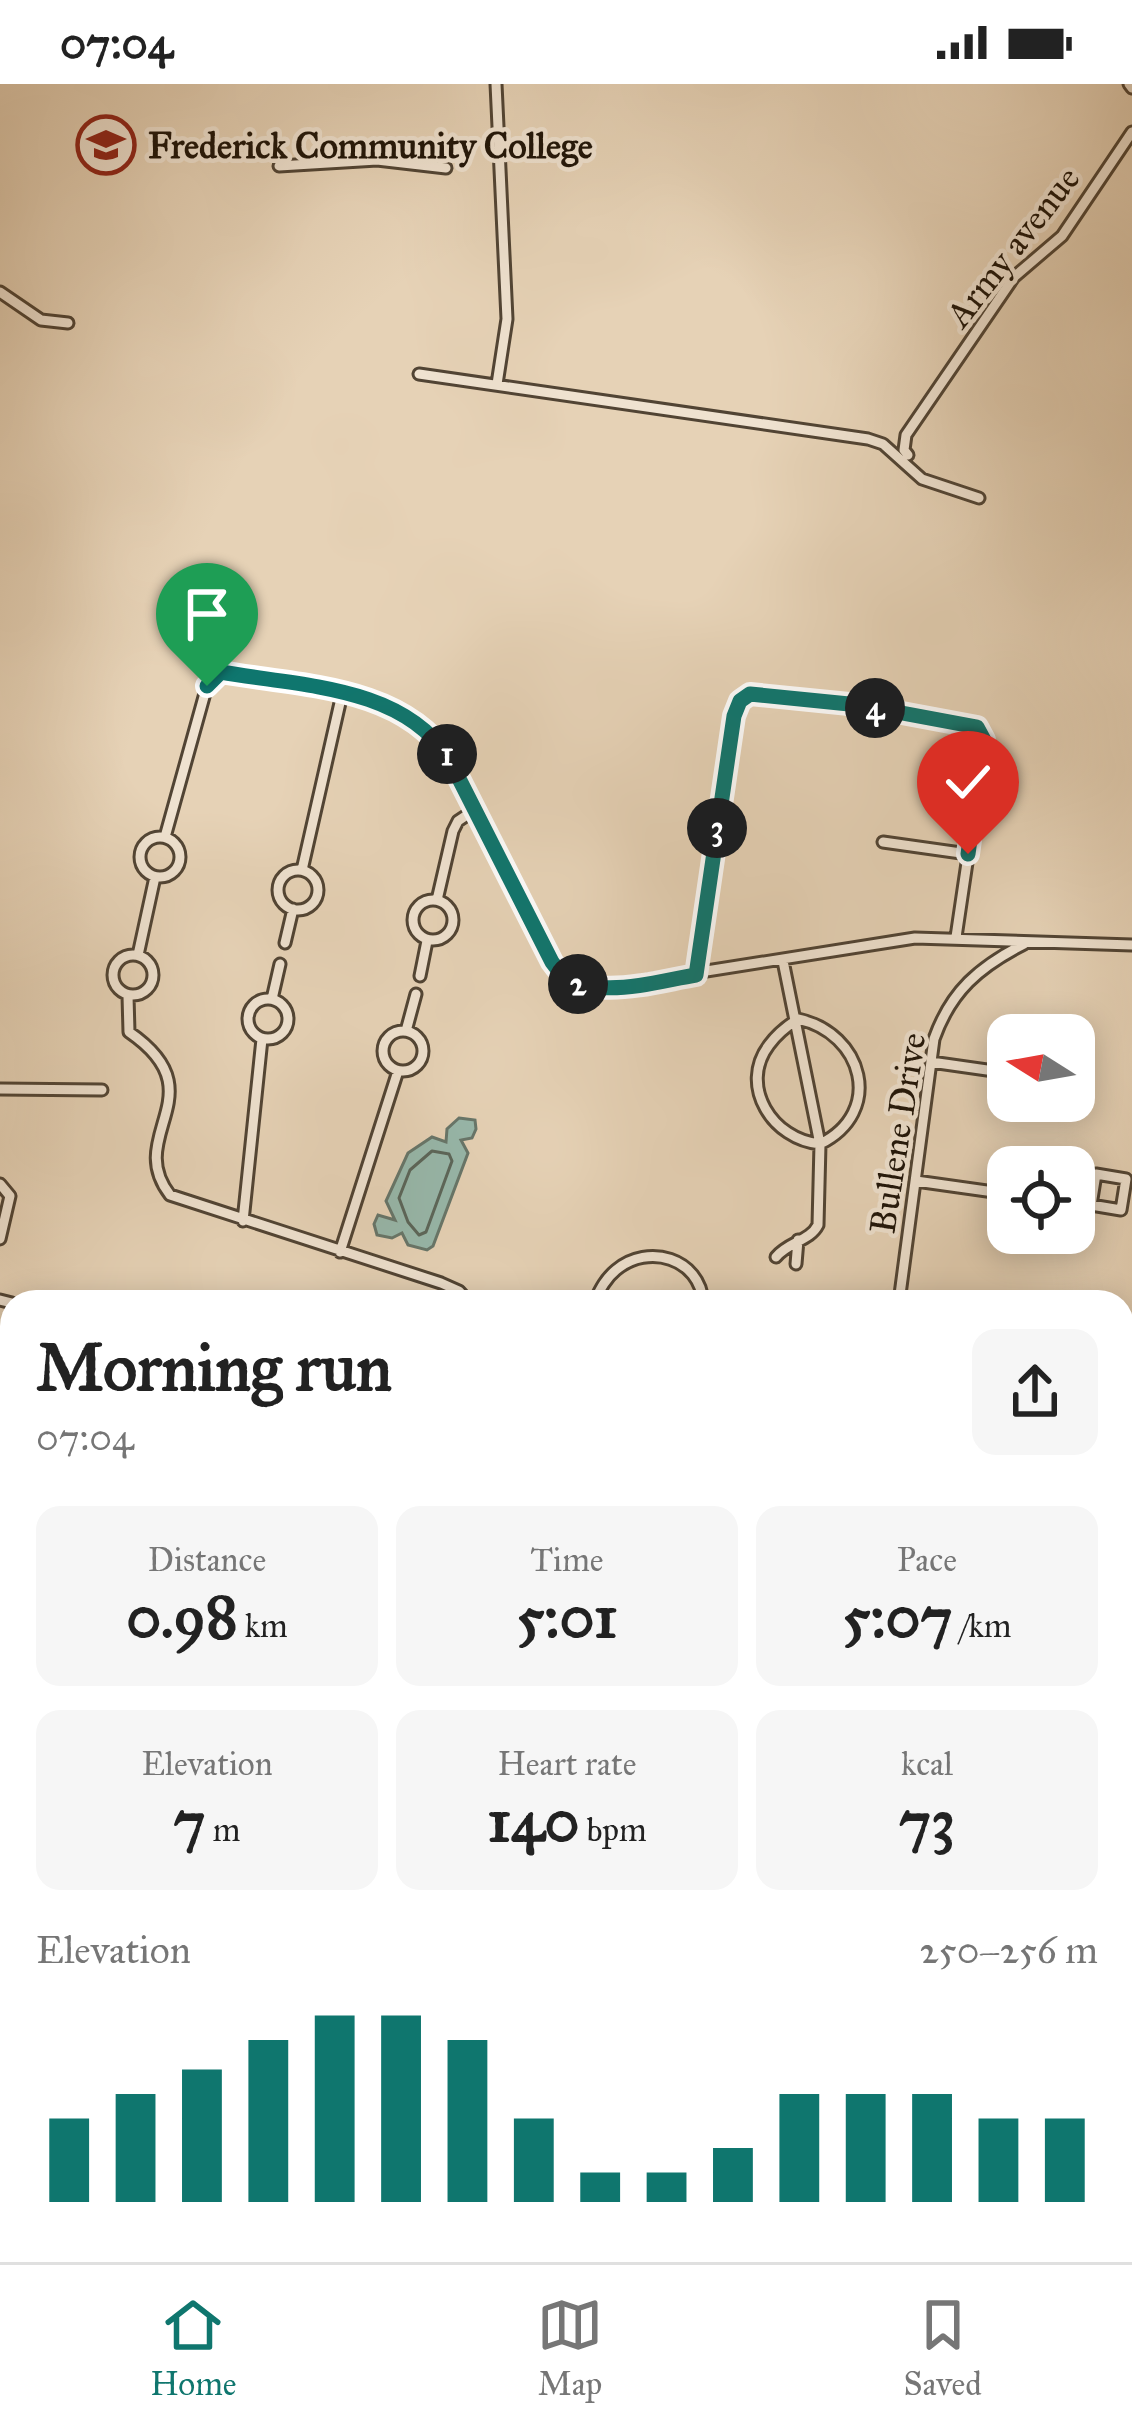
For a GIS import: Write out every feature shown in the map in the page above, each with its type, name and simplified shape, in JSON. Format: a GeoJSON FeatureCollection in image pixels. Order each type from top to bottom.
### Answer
{"type":"FeatureCollection","features":[{"type":"Feature","properties":{"kind":"street"},"geometry":{"type":"LineString","coordinates":[[496,84],[507,319],[497,384]]}},
{"type":"Feature","properties":{"kind":"street","name":"Army avenue"},"geometry":{"type":"LineString","coordinates":[[908,455],[906,435],[1014,277],[1062,236],[1132,132]]}},
{"type":"Feature","properties":{"kind":"street"},"geometry":{"type":"LineString","coordinates":[[279,166],[377,160],[446,168]]}},
{"type":"Feature","properties":{"kind":"street"},"geometry":{"type":"LineString","coordinates":[[0,292],[41,320],[68,322]]}},
{"type":"Feature","properties":{"kind":"street"},"geometry":{"type":"LineString","coordinates":[[419,374],[868,440],[884,444],[922,479],[979,498]]}},
{"type":"Feature","properties":{"kind":"street"},"geometry":{"type":"LineString","coordinates":[[164,837],[207,686],[215,674],[343,694],[395,708],[425,729],[448,757],[552,962],[568,979],[593,989],[916,938],[1132,945]]}},
{"type":"Feature","properties":{"kind":"street"},"geometry":{"type":"LineString","coordinates":[[696,975],[734,716],[745,696],[757,692],[977,727],[984,740],[956,937]]}},
{"type":"Feature","properties":{"kind":"street"},"geometry":{"type":"LineString","coordinates":[[302,870],[343,694]]}},
{"type":"Feature","properties":{"kind":"street"},"geometry":{"type":"LineString","coordinates":[[437,900],[453,831],[458,821],[476,809]]}},
{"type":"Feature","properties":{"kind":"street"},"geometry":{"type":"LineString","coordinates":[[164,837],[177,846],[179,862],[170,874],[155,877],[142,868],[140,852],[149,839],[164,837]]}},
{"type":"Feature","properties":{"kind":"street"},"geometry":{"type":"LineString","coordinates":[[883,842],[968,854]]}},
{"type":"Feature","properties":{"kind":"street"},"geometry":{"type":"LineString","coordinates":[[302,870],[315,877],[317,898],[307,908],[292,910],[281,900],[279,885],[287,873],[302,870]]}},
{"type":"Feature","properties":{"kind":"street"},"geometry":{"type":"LineString","coordinates":[[138,956],[155,877]]}},
{"type":"Feature","properties":{"kind":"street"},"geometry":{"type":"LineString","coordinates":[[437,900],[447,905],[453,926],[438,941],[427,941],[418,935],[412,916],[417,906],[437,900]]}},
{"type":"Feature","properties":{"kind":"street"},"geometry":{"type":"LineString","coordinates":[[285,943],[292,910]]}},
{"type":"Feature","properties":{"kind":"street"},"geometry":{"type":"LineString","coordinates":[[986,939],[993,959]]}},
{"type":"Feature","properties":{"kind":"street"},"geometry":{"type":"LineString","coordinates":[[420,976],[427,941]]}},
{"type":"Feature","properties":{"kind":"street","name":"Bullene Drive"},"geometry":{"type":"LineString","coordinates":[[901,1290],[934,1040],[953,997],[993,959],[1028,941]]}},
{"type":"Feature","properties":{"kind":"street"},"geometry":{"type":"LineString","coordinates":[[128,996],[144,993],[153,980],[151,965],[138,956],[122,958],[113,970],[116,986],[128,996],[129,1032],[154,1049],[166,1068],[170,1089],[156,1157],[163,1186],[178,1200],[457,1290]]}},
{"type":"Feature","properties":{"kind":"street"},"geometry":{"type":"LineString","coordinates":[[776,1257],[815,1232],[818,1225],[820,1144],[783,961]]}},
{"type":"Feature","properties":{"kind":"street"},"geometry":{"type":"LineString","coordinates":[[272,999],[280,964]]}},
{"type":"Feature","properties":{"kind":"street"},"geometry":{"type":"LineString","coordinates":[[406,1031],[416,994]]}},
{"type":"Feature","properties":{"kind":"street"},"geometry":{"type":"LineString","coordinates":[[272,999],[285,1008],[288,1024],[278,1037],[262,1039],[253,1034],[248,1015],[252,1005],[272,999]]}},
{"type":"Feature","properties":{"kind":"street"},"geometry":{"type":"LineString","coordinates":[[798,1019],[839,1037],[856,1064],[859,1081],[852,1114],[820,1144]]}},
{"type":"Feature","properties":{"kind":"street"},"geometry":{"type":"LineString","coordinates":[[798,1019],[766,1047],[758,1087],[771,1119],[784,1131],[820,1144]]}},
{"type":"Feature","properties":{"kind":"street"},"geometry":{"type":"LineString","coordinates":[[398,1071],[414,1068],[423,1055],[419,1039],[406,1031]]}},
{"type":"Feature","properties":{"kind":"street"},"geometry":{"type":"LineString","coordinates":[[398,1071],[383,1058],[383,1047],[387,1038],[406,1031]]}},
{"type":"Feature","properties":{"kind":"street"},"geometry":{"type":"LineString","coordinates":[[243,1221],[262,1039]]}},
{"type":"Feature","properties":{"kind":"street"},"geometry":{"type":"LineString","coordinates":[[931,1063],[987,1070]]}},
{"type":"Feature","properties":{"kind":"street"},"geometry":{"type":"LineString","coordinates":[[340,1252],[398,1071]]}},
{"type":"Feature","properties":{"kind":"street"},"geometry":{"type":"LineString","coordinates":[[0,1089],[102,1090]]}},
{"type":"Feature","properties":{"kind":"street"},"geometry":{"type":"LineString","coordinates":[[1096,1174],[1126,1179],[1121,1210],[1091,1205],[1096,1174]]}},
{"type":"Feature","properties":{"kind":"street"},"geometry":{"type":"LineString","coordinates":[[916,1181],[987,1191]]}},
{"type":"Feature","properties":{"kind":"street"},"geometry":{"type":"LineString","coordinates":[[0,1184],[10,1196],[0,1239]]}},
{"type":"Feature","properties":{"kind":"street"},"geometry":{"type":"LineString","coordinates":[[796,1264],[798,1240]]}},
{"type":"Feature","properties":{"kind":"street"},"geometry":{"type":"LineString","coordinates":[[600,1290],[620,1266],[654,1256],[670,1257],[695,1276],[699,1290]]}},
{"type":"Feature","properties":{"kind":"water"},"geometry":{"type":"Polygon","coordinates":[[[459,1118],[475,1120],[476,1129],[472,1138],[461,1140],[468,1153],[433,1246],[427,1250],[408,1245],[402,1233],[392,1238],[377,1235],[378,1215],[395,1220],[386,1201],[408,1153],[432,1137],[446,1142],[447,1129],[459,1118]]]}},
{"type":"Feature","properties":{"kind":"place","name":"Frederick Community College"},"geometry":{"type":"Point","coordinates":[106,145]}},
{"type":"Feature","properties":{"kind":"route"},"geometry":{"type":"LineString","coordinates":[[207,686],[221,672],[343,694],[395,708],[425,729],[448,757],[552,962],[568,979],[593,989],[696,975],[734,716],[740,701],[750,694],[972,723],[984,740],[968,854]]}}]}
